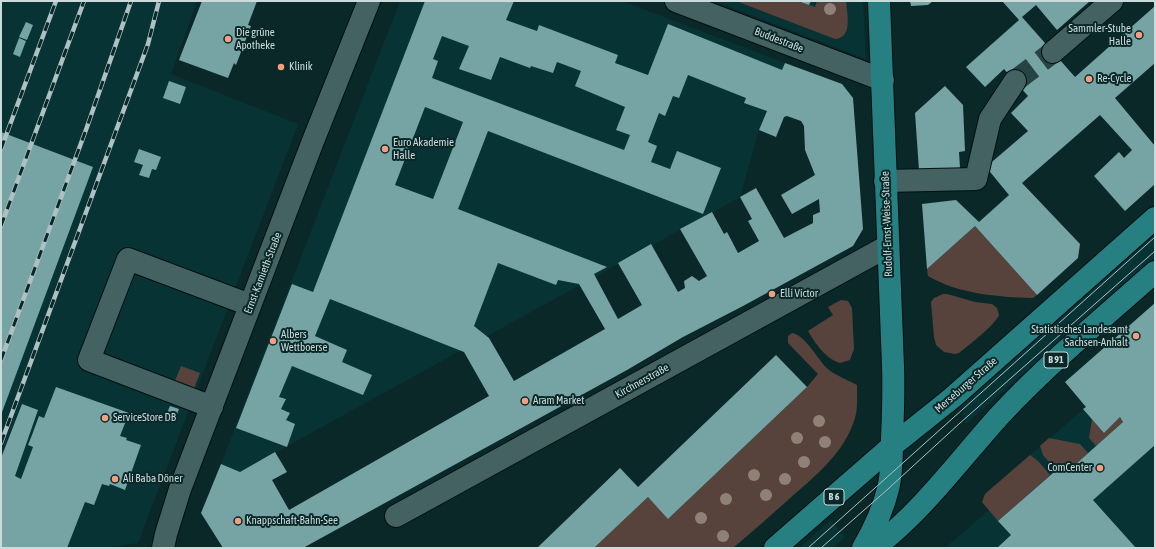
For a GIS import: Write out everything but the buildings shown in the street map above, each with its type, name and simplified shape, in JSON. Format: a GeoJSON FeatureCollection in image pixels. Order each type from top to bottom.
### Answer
{"type":"FeatureCollection","features":[{"type":"Feature","properties":{"kind":"main road","name":"Rudolf-Ernst-Weise-Straße"},"geometry":{"type":"LineString","coordinates":[[863,548],[874,528],[885,502],[891,473],[892,446],[893,371],[885,181],[883,80],[878,1]]}},
{"type":"Feature","properties":{"kind":"main road","name":"Merseburger Straße"},"geometry":{"type":"LineString","coordinates":[[775,548],[892,446],[952,398],[1155,218]]}},
{"type":"Feature","properties":{"kind":"main road","name":"B 91"},"geometry":{"type":"LineString","coordinates":[[874,548],[903,524],[1037,377],[1155,272]]}},
{"type":"Feature","properties":{"kind":"street","name":"Ernst-Kamieth-Straße"},"geometry":{"type":"LineString","coordinates":[[163,548],[180,489],[313,141],[369,1]]}},
{"type":"Feature","properties":{"kind":"street","name":"Buddestraße"},"geometry":{"type":"LineString","coordinates":[[676,1],[883,80]]}},
{"type":"Feature","properties":{"kind":"street"},"geometry":{"type":"LineString","coordinates":[[1053,52],[1112,1]]}},
{"type":"Feature","properties":{"kind":"street"},"geometry":{"type":"LineString","coordinates":[[885,181],[976,179],[990,119],[1015,81]]}},
{"type":"Feature","properties":{"kind":"street","name":"Kirchnerstraße"},"geometry":{"type":"LineString","coordinates":[[396,516],[888,246]]}},
{"type":"Feature","properties":{"kind":"street"},"geometry":{"type":"LineString","coordinates":[[212,407],[89,360],[128,259],[250,305]]}},
{"type":"Feature","properties":{"kind":"shaded area"},"geometry":{"type":"Polygon","coordinates":[[[1,1],[197,1],[171,74],[298,124],[138,543],[104,548],[1,548],[1,1]]]}},
{"type":"Feature","properties":{"kind":"shaded area"},"geometry":{"type":"Polygon","coordinates":[[[400,1],[622,1],[785,63],[759,130],[740,197],[240,472],[221,464],[400,1]]]}},
{"type":"Feature","properties":{"kind":"shaded area"},"geometry":{"type":"Polygon","coordinates":[[[714,1],[863,1],[866,59],[714,1]]]}},
{"type":"Feature","properties":{"kind":"shaded area"},"geometry":{"type":"Polygon","coordinates":[[[736,1],[798,1],[815,7],[817,1],[846,1],[848,18],[847,30],[841,38],[835,39],[736,1]]]}},
{"type":"Feature","properties":{"kind":"shaded area"},"geometry":{"type":"Polygon","coordinates":[[[975,226],[1037,295],[1033,298],[1006,297],[965,291],[928,276],[927,269],[975,226]]]}},
{"type":"Feature","properties":{"kind":"shaded area"},"geometry":{"type":"Polygon","coordinates":[[[1155,232],[1155,257],[966,424],[961,405],[1155,232]]]}},
{"type":"Feature","properties":{"kind":"shaded area"},"geometry":{"type":"Polygon","coordinates":[[[943,294],[975,302],[992,304],[997,308],[999,315],[981,335],[959,353],[955,354],[944,352],[936,345],[934,337],[931,302],[934,298],[943,294]]]}},
{"type":"Feature","properties":{"kind":"shaded area"},"geometry":{"type":"Polygon","coordinates":[[[841,300],[848,301],[852,308],[854,349],[850,360],[840,363],[830,358],[826,354],[808,331],[833,315],[828,307],[841,300]]]}},
{"type":"Feature","properties":{"kind":"shaded area"},"geometry":{"type":"Polygon","coordinates":[[[1155,303],[1155,548],[945,548],[989,510],[982,502],[985,494],[1086,407],[1065,382],[1155,303]]]}},
{"type":"Feature","properties":{"kind":"shaded area"},"geometry":{"type":"Polygon","coordinates":[[[792,333],[807,343],[829,370],[857,385],[857,406],[855,418],[844,443],[828,464],[733,548],[594,548],[648,497],[669,518],[807,387],[818,374],[788,343],[788,336],[792,333]]]}},
{"type":"Feature","properties":{"kind":"shaded area"},"geometry":{"type":"Polygon","coordinates":[[[181,366],[200,373],[193,391],[174,383],[181,366]]]}},
{"type":"Feature","properties":{"kind":"shaded area"},"geometry":{"type":"Polygon","coordinates":[[[1120,417],[1123,422],[1096,446],[1089,438],[1092,419],[1104,433],[1120,417]]]}},
{"type":"Feature","properties":{"kind":"shaded area"},"geometry":{"type":"Polygon","coordinates":[[[1049,438],[1080,444],[1088,453],[1067,472],[1061,466],[1056,470],[1043,455],[1040,446],[1049,438]]]}},
{"type":"Feature","properties":{"kind":"shaded area"},"geometry":{"type":"Polygon","coordinates":[[[1030,455],[1038,461],[1050,475],[998,521],[982,502],[985,494],[1030,455]]]}},
{"type":"Feature","properties":{"kind":"shaded area"},"geometry":{"type":"Polygon","coordinates":[[[831,520],[845,537],[833,548],[799,548],[831,520]]]}},
{"type":"Feature","properties":{"kind":"tunnel"},"geometry":{"type":"LineString","coordinates":[[1015,81],[1053,52]]}},
{"type":"Feature","properties":{"kind":"tram line"},"geometry":{"type":"LineString","coordinates":[[808,548],[1155,237]]}},
{"type":"Feature","properties":{"kind":"tram line"},"geometry":{"type":"LineString","coordinates":[[821,548],[1155,251]]}},
{"type":"Feature","properties":{"kind":"railway"},"geometry":{"type":"LineString","coordinates":[[1,149],[56,1]]}},
{"type":"Feature","properties":{"kind":"railway"},"geometry":{"type":"LineString","coordinates":[[1,226],[84,1]]}},
{"type":"Feature","properties":{"kind":"railway"},"geometry":{"type":"LineString","coordinates":[[1,360],[87,127],[131,1]]}},
{"type":"Feature","properties":{"kind":"railway"},"geometry":{"type":"LineString","coordinates":[[1,443],[148,44],[159,1]]}},
{"type":"Feature","properties":{"kind":"place","name":"Sammler-Stube Halle"},"geometry":{"type":"Point","coordinates":[1139,35]}},
{"type":"Feature","properties":{"kind":"place","name":"Die grüne Apotheke"},"geometry":{"type":"Point","coordinates":[228,39]}},
{"type":"Feature","properties":{"kind":"place","name":"Klinik"},"geometry":{"type":"Point","coordinates":[281,67]}},
{"type":"Feature","properties":{"kind":"place","name":"Re-Cycle"},"geometry":{"type":"Point","coordinates":[1089,79]}},
{"type":"Feature","properties":{"kind":"place","name":"Euro Akademie Halle"},"geometry":{"type":"Point","coordinates":[385,149]}},
{"type":"Feature","properties":{"kind":"place","name":"Elli Victor"},"geometry":{"type":"Point","coordinates":[772,294]}},
{"type":"Feature","properties":{"kind":"place","name":"Statistisches Landesamt Sachsen-Anhalt"},"geometry":{"type":"Point","coordinates":[1136,336]}},
{"type":"Feature","properties":{"kind":"place","name":"Albers Wettboerse"},"geometry":{"type":"Point","coordinates":[273,341]}},
{"type":"Feature","properties":{"kind":"place","name":"Aram Market"},"geometry":{"type":"Point","coordinates":[525,401]}},
{"type":"Feature","properties":{"kind":"place","name":"ServiceStore DB"},"geometry":{"type":"Point","coordinates":[105,418]}},
{"type":"Feature","properties":{"kind":"place","name":"ComCenter"},"geometry":{"type":"Point","coordinates":[1100,468]}},
{"type":"Feature","properties":{"kind":"place","name":"Ali Baba Döner"},"geometry":{"type":"Point","coordinates":[115,479]}},
{"type":"Feature","properties":{"kind":"place","name":"Knappschaft-Bahn-See"},"geometry":{"type":"Point","coordinates":[238,521]}}]}
